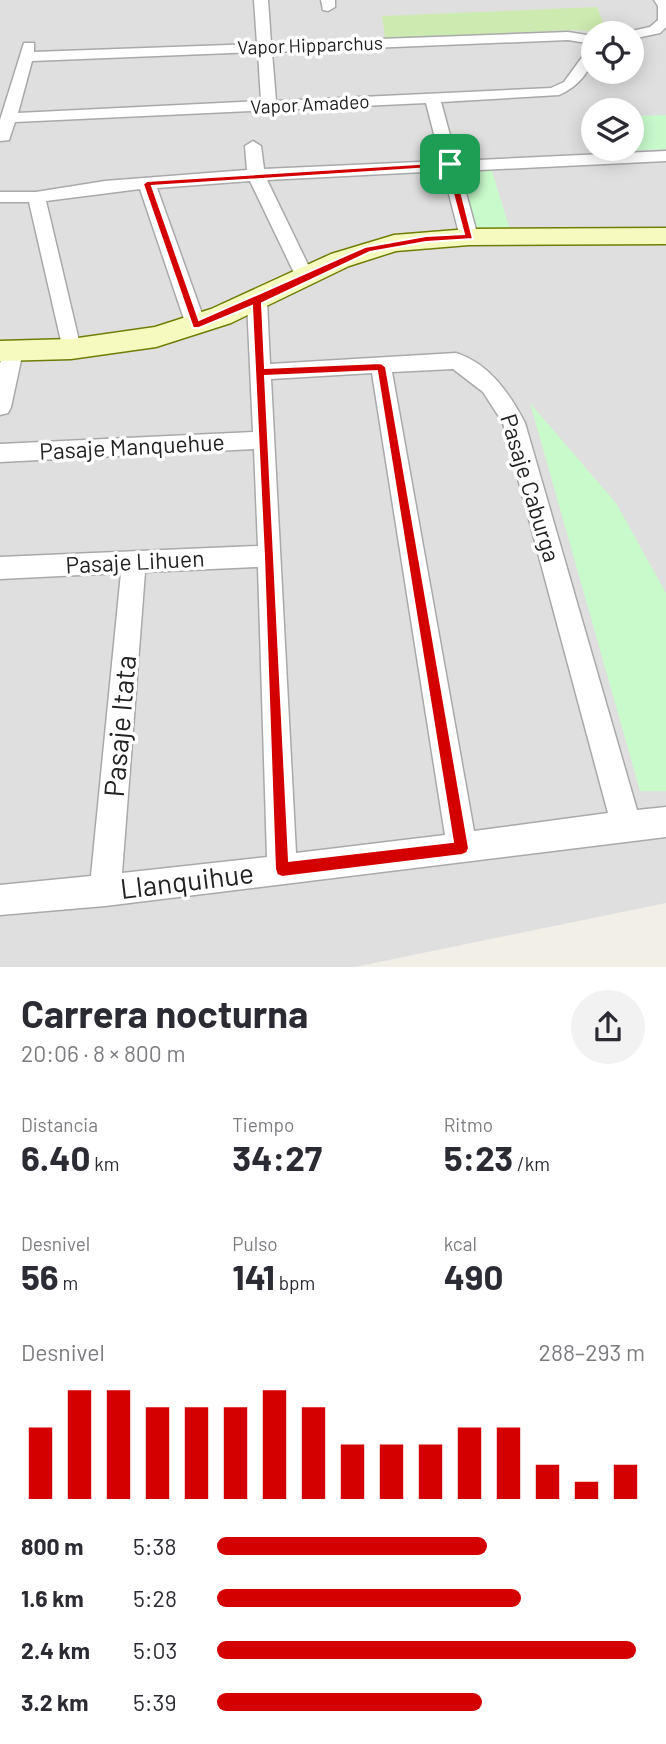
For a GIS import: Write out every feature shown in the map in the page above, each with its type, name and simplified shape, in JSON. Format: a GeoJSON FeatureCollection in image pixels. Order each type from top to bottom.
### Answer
{"type":"FeatureCollection","features":[{"type":"Feature","properties":{"kind":"street"},"geometry":{"type":"LineString","coordinates":[[261,0],[268,106]]}},
{"type":"Feature","properties":{"kind":"street"},"geometry":{"type":"LineString","coordinates":[[644,32],[655,30],[665,23],[665,6],[661,0]]}},
{"type":"Feature","properties":{"kind":"street","name":"Vapor Hipparchus"},"geometry":{"type":"LineString","coordinates":[[9,118],[27,52],[581,36]]}},
{"type":"Feature","properties":{"kind":"street","name":"Vapor Amadeo"},"geometry":{"type":"LineString","coordinates":[[9,118],[554,92],[569,85],[581,68]]}},
{"type":"Feature","properties":{"kind":"street"},"geometry":{"type":"LineString","coordinates":[[432,98],[469,237]]}},
{"type":"Feature","properties":{"kind":"street"},"geometry":{"type":"LineString","coordinates":[[3,137],[9,118]]}},
{"type":"Feature","properties":{"kind":"street"},"geometry":{"type":"LineString","coordinates":[[253,146],[256,175],[305,277]]}},
{"type":"Feature","properties":{"kind":"street"},"geometry":{"type":"LineString","coordinates":[[0,197],[36,197],[96,187],[256,175],[666,156]]}},
{"type":"Feature","properties":{"kind":"street"},"geometry":{"type":"LineString","coordinates":[[147,184],[196,325]]}},
{"type":"Feature","properties":{"kind":"street"},"geometry":{"type":"LineString","coordinates":[[36,197],[71,349]]}},
{"type":"Feature","properties":{"kind":"street"},"geometry":{"type":"LineString","coordinates":[[0,407],[6,351],[71,349],[156,337],[196,325],[257,301],[359,253],[394,243],[469,237],[666,236]]}},
{"type":"Feature","properties":{"kind":"street"},"geometry":{"type":"LineString","coordinates":[[257,301],[282,869]]}},
{"type":"Feature","properties":{"kind":"street","name":"Pasaje Caburga"},"geometry":{"type":"LineString","coordinates":[[260,372],[381,367],[443,359],[470,367],[505,404],[514,423],[626,824]]}},
{"type":"Feature","properties":{"kind":"street"},"geometry":{"type":"LineString","coordinates":[[381,367],[462,848]]}},
{"type":"Feature","properties":{"kind":"street","name":"Pasaje Manquehue"},"geometry":{"type":"LineString","coordinates":[[0,453],[265,440]]}},
{"type":"Feature","properties":{"kind":"street","name":"Pasaje Lihuen"},"geometry":{"type":"LineString","coordinates":[[0,568],[270,556]]}},
{"type":"Feature","properties":{"kind":"street","name":"Pasaje Itata"},"geometry":{"type":"LineString","coordinates":[[105,891],[134,562]]}},
{"type":"Feature","properties":{"kind":"street","name":"Llanquihue"},"geometry":{"type":"LineString","coordinates":[[0,900],[105,891],[462,848],[626,824],[666,822]]}},
{"type":"Feature","properties":{"kind":"shaded area"},"geometry":{"type":"Polygon","coordinates":[[[0,0],[666,0],[666,903],[355,967],[0,967],[0,0]]]}},
{"type":"Feature","properties":{"kind":"green space"},"geometry":{"type":"Polygon","coordinates":[[[597,7],[603,21],[581,21],[581,30],[385,38],[382,16],[597,7]]]}},
{"type":"Feature","properties":{"kind":"green space"},"geometry":{"type":"Polygon","coordinates":[[[666,115],[666,149],[644,150],[644,116],[666,115]]]}},
{"type":"Feature","properties":{"kind":"green space"},"geometry":{"type":"Polygon","coordinates":[[[491,168],[510,230],[482,230],[473,224],[461,173],[463,170],[491,168]]]}},
{"type":"Feature","properties":{"kind":"green space"},"geometry":{"type":"Polygon","coordinates":[[[530,403],[616,503],[666,593],[666,791],[640,791],[530,403]]]}},
{"type":"Feature","properties":{"kind":"route"},"geometry":{"type":"LineString","coordinates":[[450,164],[147,184],[196,325],[257,301],[260,372],[381,367],[462,848],[282,869],[265,440],[260,372],[257,301],[340,260],[368,250],[394,243],[469,237],[450,164]]}}]}
